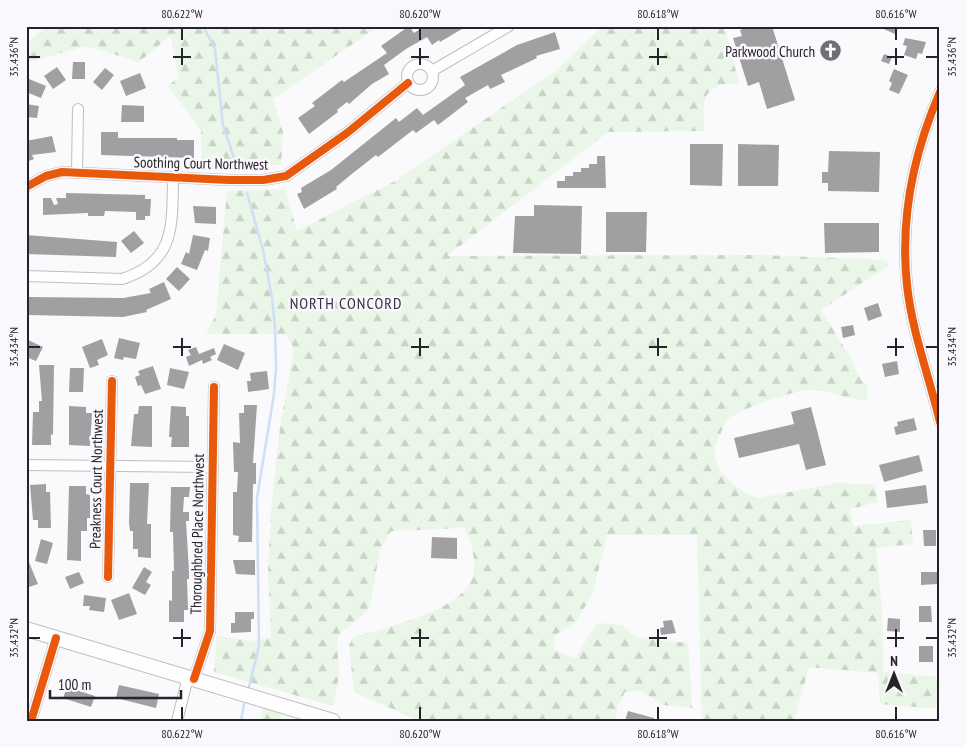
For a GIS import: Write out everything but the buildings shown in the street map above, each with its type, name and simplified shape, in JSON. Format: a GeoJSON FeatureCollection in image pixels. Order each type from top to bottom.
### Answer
{"type":"FeatureCollection","features":[{"type":"Feature","properties":{"kind":"main road"},"geometry":{"type":"LineString","coordinates":[[26,629],[333,721]]}},
{"type":"Feature","properties":{"kind":"street"},"geometry":{"type":"LineString","coordinates":[[408,84],[420,91],[426,89],[434,78],[432,71],[509,26]]}},
{"type":"Feature","properties":{"kind":"street","name":"Soothing Court Northwest"},"geometry":{"type":"LineString","coordinates":[[26,187],[46,176],[62,172],[263,180],[286,176],[347,133],[408,84],[406,77],[414,65],[427,66],[432,71]]}},
{"type":"Feature","properties":{"kind":"street"},"geometry":{"type":"LineString","coordinates":[[940,92],[927,121],[912,181],[907,221],[906,269],[915,329],[940,422]]}},
{"type":"Feature","properties":{"kind":"street"},"geometry":{"type":"LineString","coordinates":[[77,173],[78,109]]}},
{"type":"Feature","properties":{"kind":"street"},"geometry":{"type":"LineString","coordinates":[[26,276],[122,279],[137,274],[155,262],[166,247],[171,229],[174,177]]}},
{"type":"Feature","properties":{"kind":"street","name":"Preakness Court Northwest"},"geometry":{"type":"LineString","coordinates":[[108,577],[112,381]]}},
{"type":"Feature","properties":{"kind":"street","name":"Thoroughbred Place Northwest"},"geometry":{"type":"LineString","coordinates":[[177,721],[191,678],[207,644],[210,631],[214,387]]}},
{"type":"Feature","properties":{"kind":"street"},"geometry":{"type":"LineString","coordinates":[[26,465],[212,467]]}},
{"type":"Feature","properties":{"kind":"street"},"geometry":{"type":"LineString","coordinates":[[31,721],[56,638]]}},
{"type":"Feature","properties":{"kind":"green space"},"geometry":{"type":"Polygon","coordinates":[[[47,26],[379,26],[273,99],[283,132],[281,165],[202,165],[201,130],[168,86],[179,77],[170,36],[139,62],[86,46],[26,63],[26,40],[30,40],[47,26]]]}},
{"type":"Feature","properties":{"kind":"green space"},"geometry":{"type":"Polygon","coordinates":[[[603,26],[729,26],[725,29],[739,83],[717,86],[707,95],[704,110],[704,131],[608,132],[447,256],[762,255],[884,260],[890,265],[821,310],[852,360],[857,374],[868,387],[866,401],[828,392],[806,390],[765,401],[743,410],[727,420],[717,442],[715,455],[721,471],[732,483],[758,498],[838,483],[875,485],[878,502],[850,509],[853,526],[911,520],[913,544],[876,548],[882,611],[883,672],[940,677],[940,709],[880,704],[878,673],[809,667],[795,718],[790,721],[702,721],[697,535],[607,535],[593,593],[576,622],[555,635],[554,650],[575,658],[597,623],[622,625],[636,637],[688,643],[692,708],[663,705],[641,691],[625,692],[617,707],[616,721],[419,721],[354,692],[349,645],[354,637],[422,616],[455,599],[467,588],[473,576],[474,558],[465,528],[391,531],[380,549],[370,607],[358,620],[343,630],[337,638],[339,676],[333,706],[214,672],[217,636],[253,641],[271,637],[268,570],[271,511],[280,427],[294,349],[286,334],[206,334],[216,315],[227,191],[285,189],[297,231],[397,180],[558,69],[603,26]]]}},
{"type":"Feature","properties":{"kind":"green space"},"geometry":{"type":"Polygon","coordinates":[[[263,708],[282,714],[281,721],[260,721],[263,708]]]}},
{"type":"Feature","properties":{"kind":"waterway"},"geometry":{"type":"LineString","coordinates":[[203,26],[215,49],[223,125],[236,164]]}},
{"type":"Feature","properties":{"kind":"waterway"},"geometry":{"type":"LineString","coordinates":[[247,193],[263,250],[272,298],[276,368],[274,394],[257,498],[259,646],[248,691]]}},
{"type":"Feature","properties":{"kind":"waterway"},"geometry":{"type":"LineString","coordinates":[[241,721],[245,699]]}},
{"type":"Feature","properties":{"kind":"cycle path"},"geometry":{"type":"LineString","coordinates":[[26,187],[46,176],[62,172],[229,180],[263,180],[286,176],[347,133],[408,83]]}},
{"type":"Feature","properties":{"kind":"cycle path"},"geometry":{"type":"LineString","coordinates":[[940,92],[916,162],[908,211],[905,260],[909,302],[940,422]]}},
{"type":"Feature","properties":{"kind":"cycle path"},"geometry":{"type":"LineString","coordinates":[[108,577],[112,381]]}},
{"type":"Feature","properties":{"kind":"cycle path"},"geometry":{"type":"LineString","coordinates":[[194,679],[210,631],[214,387]]}},
{"type":"Feature","properties":{"kind":"cycle path"},"geometry":{"type":"LineString","coordinates":[[31,721],[56,638]]}},
{"type":"Feature","properties":{"kind":"place","name":"Parkwood Church"},"geometry":{"type":"Point","coordinates":[831,51]}},
{"type":"Feature","properties":{"kind":"district","name":"NORTH CONCORD"},"geometry":{"type":"Point","coordinates":[346,303]}}]}
